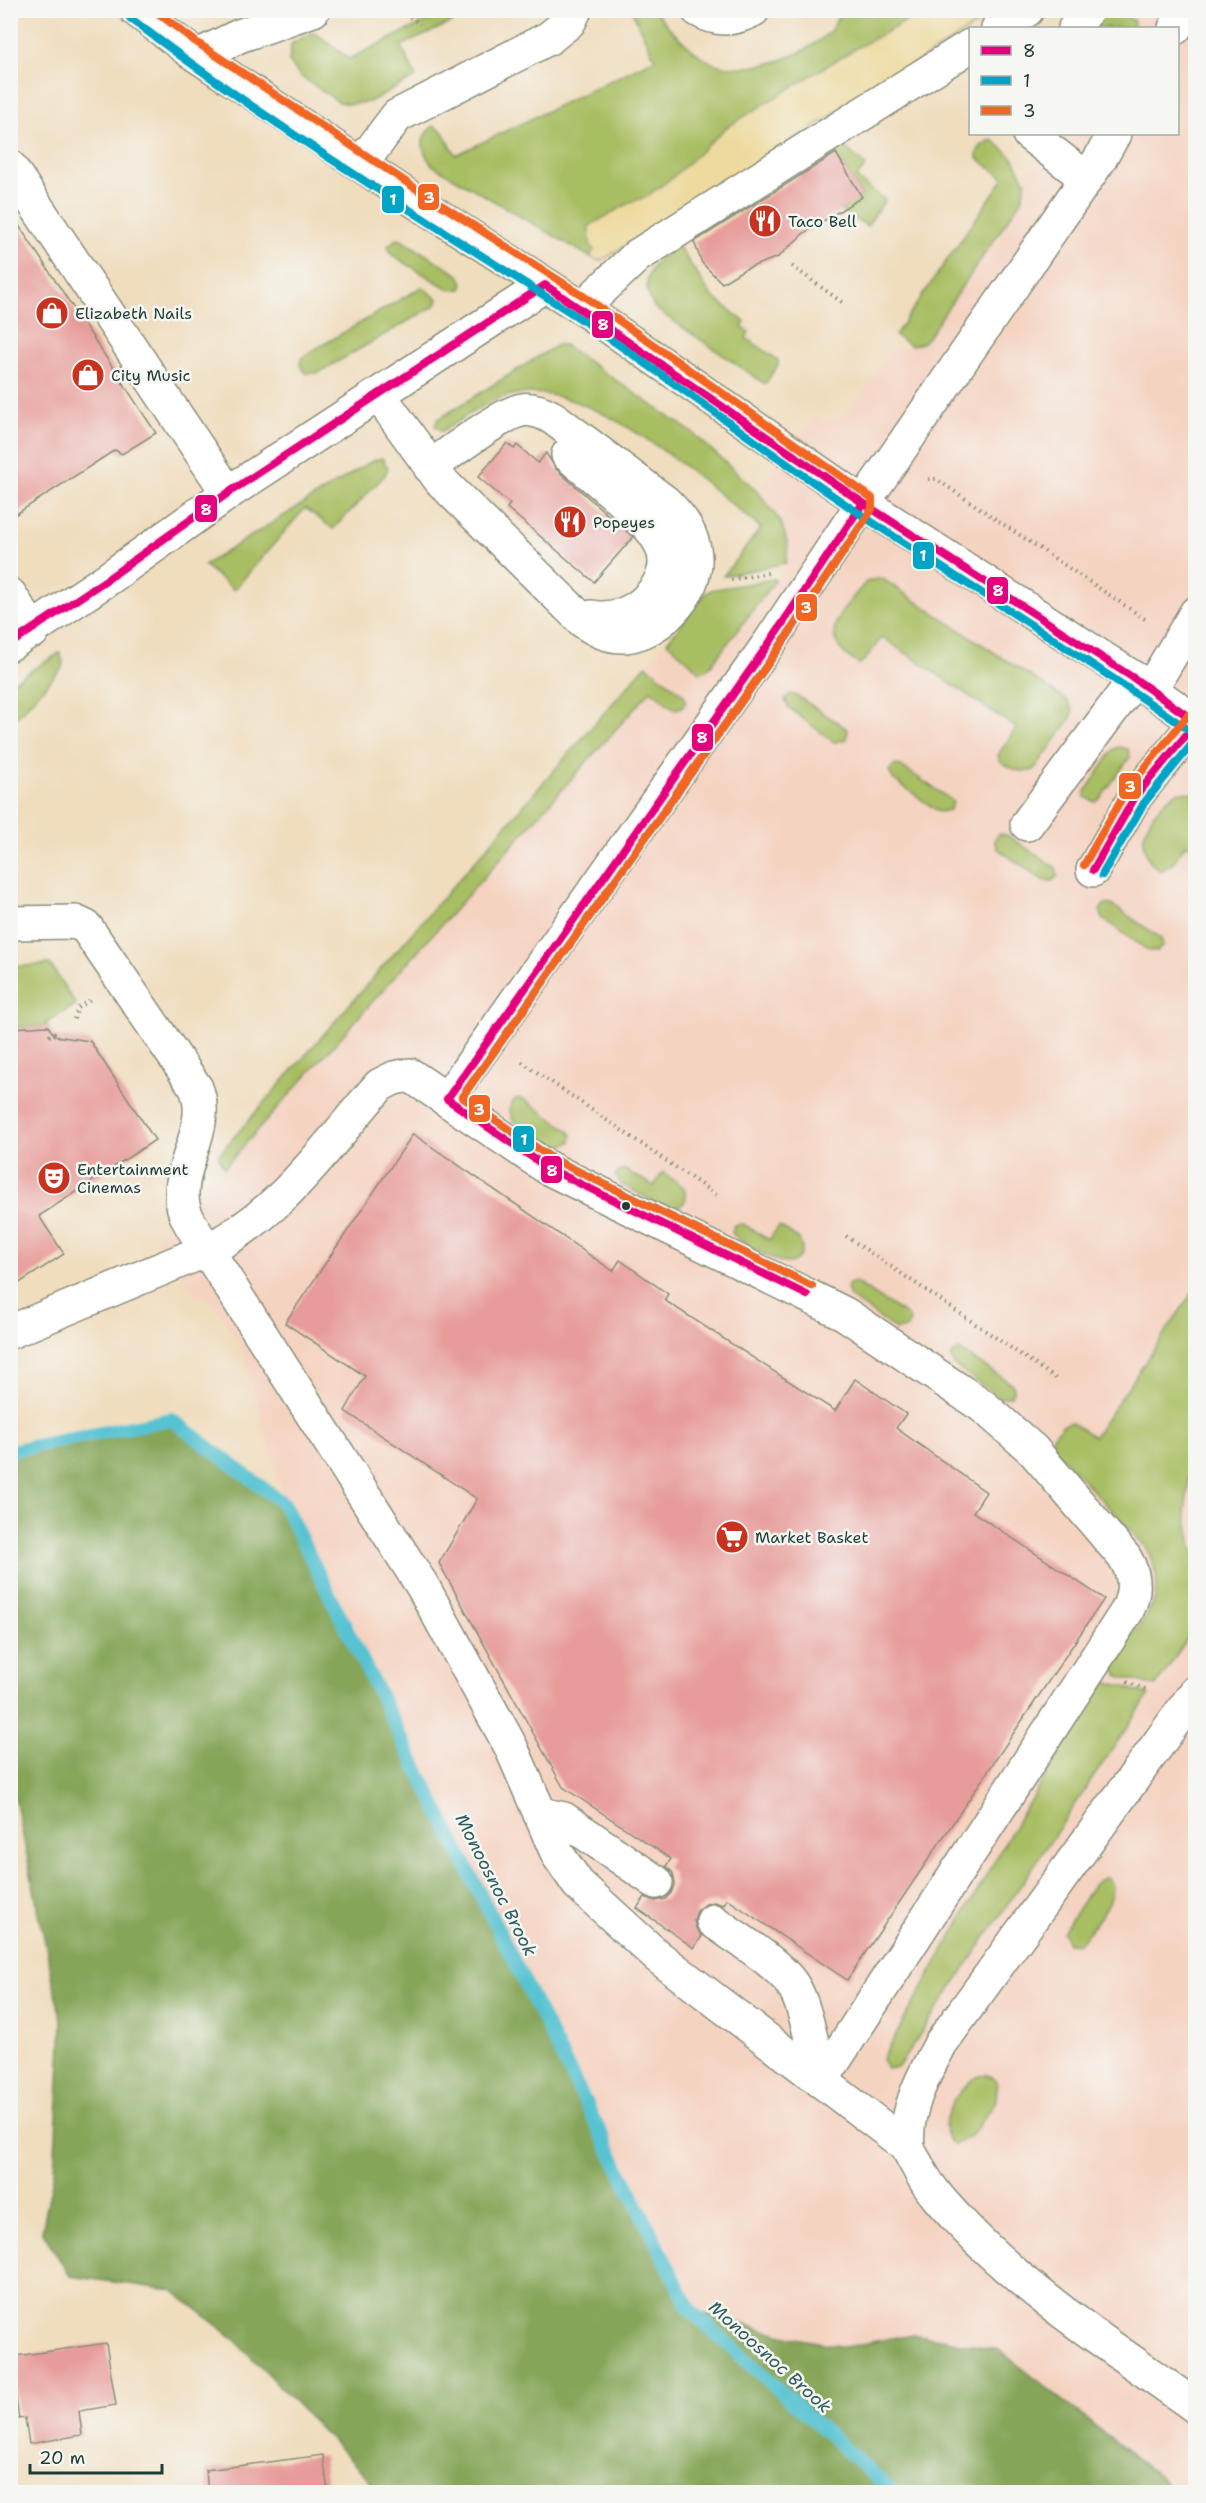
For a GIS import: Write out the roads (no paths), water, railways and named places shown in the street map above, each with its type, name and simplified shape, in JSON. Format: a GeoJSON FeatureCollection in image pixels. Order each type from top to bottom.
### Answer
{"type":"FeatureCollection","features":[{"type":"Feature","properties":{"kind":"lane"},"geometry":{"type":"LineString","coordinates":[[136,10],[198,56],[582,309],[863,503],[1142,684],[1196,722],[1135,797],[1094,870]]}},
{"type":"Feature","properties":{"kind":"lane"},"geometry":{"type":"LineString","coordinates":[[238,36],[267,10]]}},
{"type":"Feature","properties":{"kind":"lane"},"geometry":{"type":"LineString","coordinates":[[198,56],[238,36],[313,10]]}},
{"type":"Feature","properties":{"kind":"lane"},"geometry":{"type":"LineString","coordinates":[[362,164],[398,116],[549,39],[568,22],[575,10]]}},
{"type":"Feature","properties":{"kind":"lane"},"geometry":{"type":"LineString","coordinates":[[698,10],[723,19],[741,17],[753,10]]}},
{"type":"Feature","properties":{"kind":"lane"},"geometry":{"type":"LineString","coordinates":[[1000,27],[1027,10]]}},
{"type":"Feature","properties":{"kind":"lane"},"geometry":{"type":"LineString","coordinates":[[1030,27],[1044,10]]}},
{"type":"Feature","properties":{"kind":"lane"},"geometry":{"type":"LineString","coordinates":[[1076,27],[1087,10]]}},
{"type":"Feature","properties":{"kind":"lane"},"geometry":{"type":"LineString","coordinates":[[1176,27],[1186,10]]}},
{"type":"Feature","properties":{"kind":"lane"},"geometry":{"type":"LineString","coordinates":[[582,309],[637,256],[969,47]]}},
{"type":"Feature","properties":{"kind":"lane"},"geometry":{"type":"LineString","coordinates":[[1030,135],[1086,178]]}},
{"type":"Feature","properties":{"kind":"lane"},"geometry":{"type":"LineString","coordinates":[[447,1099],[770,642],[1113,135]]}},
{"type":"Feature","properties":{"kind":"lane"},"geometry":{"type":"LineString","coordinates":[[10,167],[228,493]]}},
{"type":"Feature","properties":{"kind":"lane"},"geometry":{"type":"LineString","coordinates":[[10,595],[22,638],[228,493],[545,285]]}},
{"type":"Feature","properties":{"kind":"lane"},"geometry":{"type":"LineString","coordinates":[[379,395],[430,467],[458,500],[594,629],[611,635],[627,636],[645,630],[668,613],[689,587],[695,564],[694,550],[689,532],[681,518],[664,502],[543,412],[521,410],[501,420],[430,467]]}},
{"type":"Feature","properties":{"kind":"lane"},"geometry":{"type":"LineString","coordinates":[[501,420],[519,419],[535,426],[639,516],[653,530],[664,549],[663,577],[646,601],[635,609],[622,615],[599,618],[584,616],[564,603]]}},
{"type":"Feature","properties":{"kind":"lane"},"geometry":{"type":"LineString","coordinates":[[1027,824],[1142,684],[1196,613]]}},
{"type":"Feature","properties":{"kind":"lane"},"geometry":{"type":"LineString","coordinates":[[10,923],[75,922],[86,927],[196,1088],[202,1107],[182,1195],[189,1220],[423,1587],[511,1747],[558,1855],[578,1884],[657,1956],[908,2147],[924,2178],[947,2208],[1009,2271],[1196,2407]]}},
{"type":"Feature","properties":{"kind":"lane"},"geometry":{"type":"LineString","coordinates":[[10,1332],[233,1237],[277,1203],[380,1086],[394,1078],[410,1075],[548,1168],[844,1314],[984,1407],[1034,1450],[1132,1569],[1135,1579],[1133,1595],[1128,1609],[1089,1670],[821,2081]]}},
{"type":"Feature","properties":{"kind":"lane"},"geometry":{"type":"LineString","coordinates":[[908,2147],[911,2118],[921,2082],[941,2043],[1191,1698]]}},
{"type":"Feature","properties":{"kind":"lane"},"geometry":{"type":"LineString","coordinates":[[540,1814],[564,1819],[656,1882]]}},
{"type":"Feature","properties":{"kind":"lane"},"geometry":{"type":"LineString","coordinates":[[713,1921],[782,1973],[792,1984],[799,1998],[821,2081]]}},
{"type":"Feature","properties":{"kind":"waterway","name":"Monoosnoc Brook"},"geometry":{"type":"LineString","coordinates":[[10,1451],[171,1419],[283,1503],[690,2310],[893,2492]]}},
{"type":"Feature","properties":{"kind":"place","name":"Taco Bell"},"geometry":{"type":"Point","coordinates":[765,221]}},
{"type":"Feature","properties":{"kind":"place","name":"Elizabeth Nails"},"geometry":{"type":"Point","coordinates":[52,313]}},
{"type":"Feature","properties":{"kind":"place","name":"City Music"},"geometry":{"type":"Point","coordinates":[88,375]}},
{"type":"Feature","properties":{"kind":"place","name":"Popeyes"},"geometry":{"type":"Point","coordinates":[570,522]}},
{"type":"Feature","properties":{"kind":"place","name":"Entertainment Cinemas"},"geometry":{"type":"Point","coordinates":[54,1178]}},
{"type":"Feature","properties":{"kind":"place","name":"Market Basket"},"geometry":{"type":"Point","coordinates":[732,1537]}}]}
